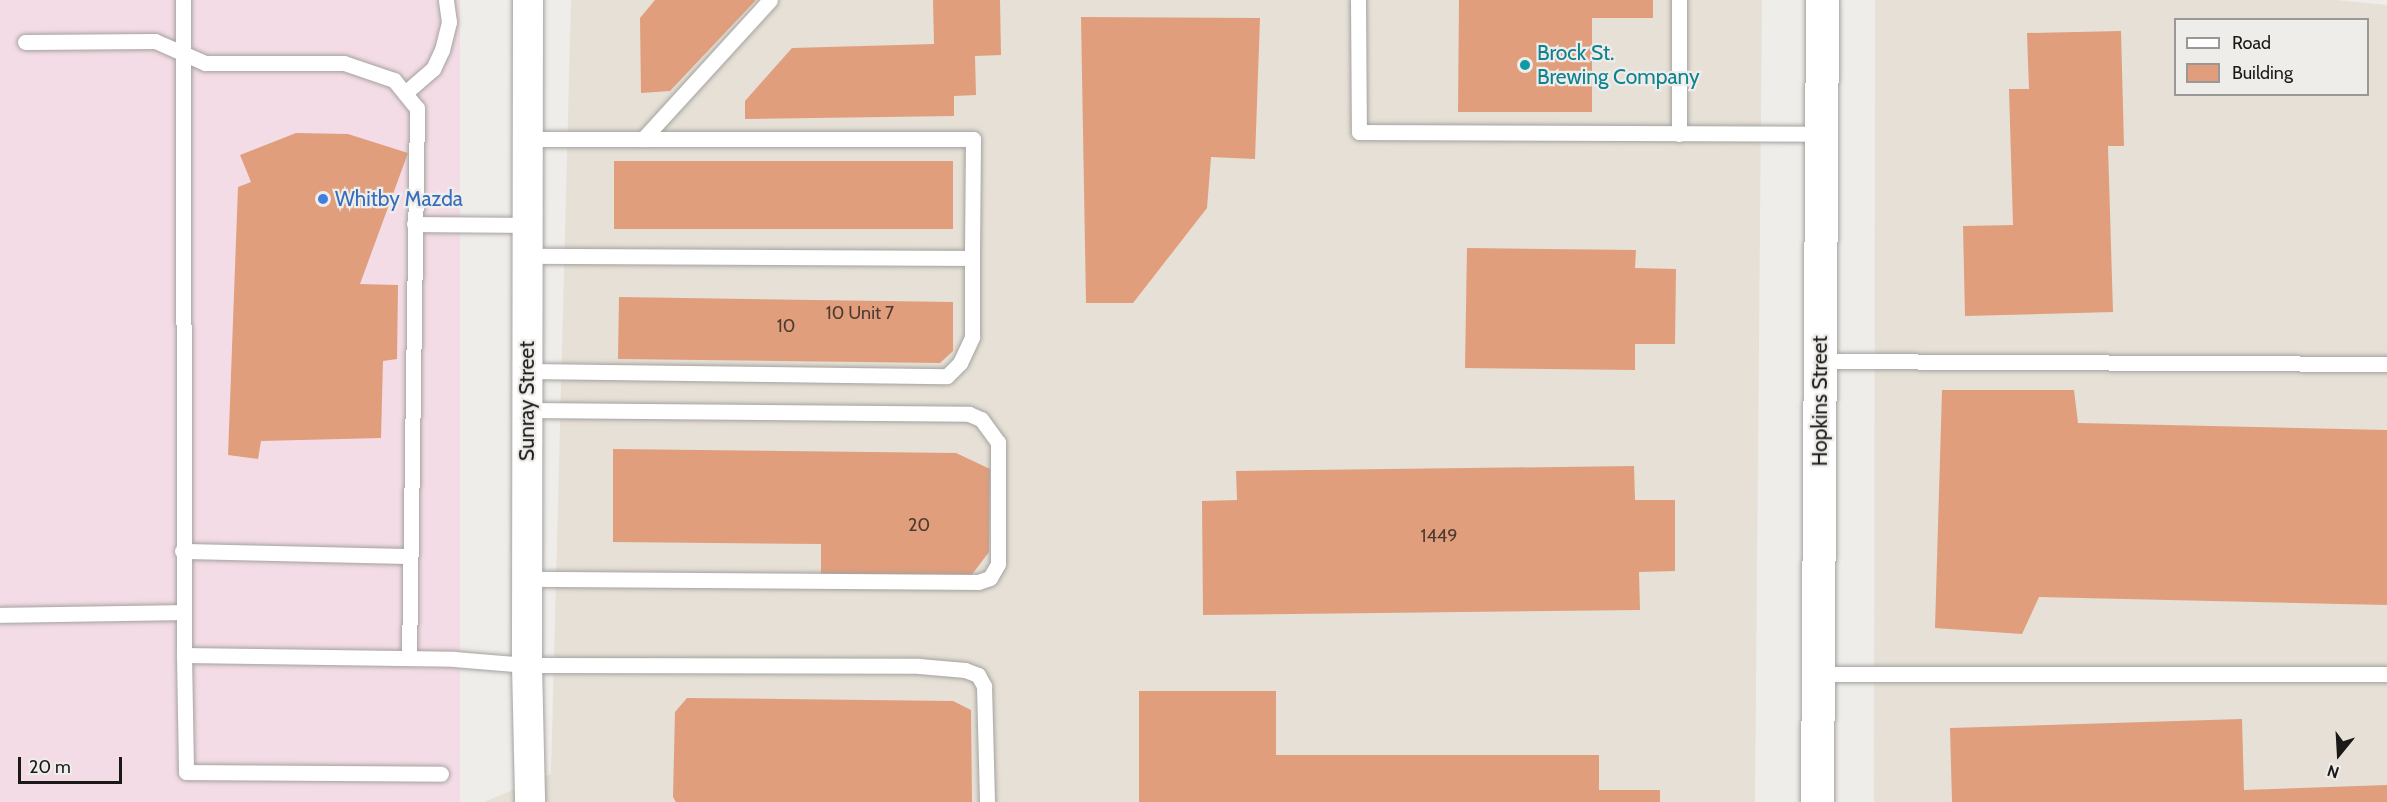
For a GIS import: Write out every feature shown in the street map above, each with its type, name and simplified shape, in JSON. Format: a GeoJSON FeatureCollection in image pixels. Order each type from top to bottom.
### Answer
{"type":"FeatureCollection","features":[{"type":"Feature","properties":{"kind":"main road","name":"Hopkins Street"},"geometry":{"type":"LineString","coordinates":[[1817,802],[1822,0]]}},
{"type":"Feature","properties":{"kind":"street","name":"Sunray Street"},"geometry":{"type":"LineString","coordinates":[[528,0],[526,665],[530,802]]}},
{"type":"Feature","properties":{"kind":"lane"},"geometry":{"type":"LineString","coordinates":[[183,0],[182,612],[186,772],[441,774]]}},
{"type":"Feature","properties":{"kind":"lane"},"geometry":{"type":"LineString","coordinates":[[405,93],[433,69],[442,50],[449,22],[446,0]]}},
{"type":"Feature","properties":{"kind":"lane"},"geometry":{"type":"LineString","coordinates":[[643,139],[770,0]]}},
{"type":"Feature","properties":{"kind":"lane"},"geometry":{"type":"LineString","coordinates":[[1358,0],[1359,132],[1821,134]]}},
{"type":"Feature","properties":{"kind":"lane"},"geometry":{"type":"LineString","coordinates":[[1679,0],[1679,134]]}},
{"type":"Feature","properties":{"kind":"lane"},"geometry":{"type":"LineString","coordinates":[[25,42],[154,41],[205,63],[344,63],[394,80],[417,108],[409,658]]}},
{"type":"Feature","properties":{"kind":"lane"},"geometry":{"type":"LineString","coordinates":[[527,371],[947,376],[960,363],[972,337],[973,139],[528,140]]}},
{"type":"Feature","properties":{"kind":"lane"},"geometry":{"type":"LineString","coordinates":[[414,224],[528,225]]}},
{"type":"Feature","properties":{"kind":"lane"},"geometry":{"type":"LineString","coordinates":[[528,256],[972,258]]}},
{"type":"Feature","properties":{"kind":"lane"},"geometry":{"type":"LineString","coordinates":[[1820,360],[2387,364]]}},
{"type":"Feature","properties":{"kind":"lane"},"geometry":{"type":"LineString","coordinates":[[527,410],[969,414],[981,419],[998,442],[998,564],[990,578],[978,582],[527,579]]}},
{"type":"Feature","properties":{"kind":"lane"},"geometry":{"type":"LineString","coordinates":[[182,551],[410,556]]}},
{"type":"Feature","properties":{"kind":"lane"},"geometry":{"type":"LineString","coordinates":[[0,615],[182,612]]}},
{"type":"Feature","properties":{"kind":"lane"},"geometry":{"type":"LineString","coordinates":[[184,655],[454,658],[526,665],[919,666],[965,670],[978,675],[984,686],[987,802]]}},
{"type":"Feature","properties":{"kind":"lane"},"geometry":{"type":"LineString","coordinates":[[1818,674],[2387,674]]}},
{"type":"Feature","properties":{"kind":"shaded area"},"geometry":{"type":"Polygon","coordinates":[[[0,0],[460,0],[460,802],[0,802],[0,0]]]}},
{"type":"Feature","properties":{"kind":"shaded area"},"geometry":{"type":"Polygon","coordinates":[[[571,0],[1762,0],[1755,802],[484,802],[551,774],[571,0]]]}},
{"type":"Feature","properties":{"kind":"shaded area"},"geometry":{"type":"Polygon","coordinates":[[[1875,0],[2335,0],[2387,5],[2387,802],[1874,802],[1875,0]]]}},
{"type":"Feature","properties":{"kind":"building"},"geometry":{"type":"Polygon","coordinates":[[[655,0],[756,0],[670,91],[641,93],[640,18],[655,0]]]}},
{"type":"Feature","properties":{"kind":"building"},"geometry":{"type":"Polygon","coordinates":[[[933,0],[1000,0],[1001,55],[975,56],[976,95],[954,96],[954,116],[745,119],[745,101],[792,48],[934,44],[933,0]]]}},
{"type":"Feature","properties":{"kind":"building","name":"Brock St. Brewing Company"},"geometry":{"type":"Polygon","coordinates":[[[1459,0],[1653,0],[1653,18],[1592,18],[1592,112],[1458,112],[1459,0]]]}},
{"type":"Feature","properties":{"kind":"building"},"geometry":{"type":"Polygon","coordinates":[[[1081,17],[1260,18],[1255,159],[1211,157],[1207,208],[1133,303],[1086,303],[1081,17]]]}},
{"type":"Feature","properties":{"kind":"building"},"geometry":{"type":"Polygon","coordinates":[[[2121,31],[2124,146],[2108,146],[2113,312],[1965,316],[1963,226],[2013,225],[2009,89],[2029,89],[2027,33],[2121,31]]]}},
{"type":"Feature","properties":{"kind":"building"},"geometry":{"type":"Polygon","coordinates":[[[296,133],[348,134],[408,153],[360,284],[398,285],[397,359],[383,361],[381,438],[261,441],[258,459],[228,455],[238,187],[251,182],[240,155],[296,133]]]}},
{"type":"Feature","properties":{"kind":"building"},"geometry":{"type":"Polygon","coordinates":[[[614,161],[953,161],[953,229],[614,229],[614,161]]]}},
{"type":"Feature","properties":{"kind":"building"},"geometry":{"type":"Polygon","coordinates":[[[1467,248],[1636,250],[1635,268],[1676,269],[1675,344],[1635,344],[1635,370],[1465,368],[1467,248]]]}},
{"type":"Feature","properties":{"kind":"building"},"geometry":{"type":"Polygon","coordinates":[[[619,297],[953,302],[953,351],[940,363],[618,359],[619,297]]]}},
{"type":"Feature","properties":{"kind":"building"},"geometry":{"type":"Polygon","coordinates":[[[1942,390],[2074,390],[2078,423],[2387,430],[2387,605],[2039,597],[2022,634],[1935,628],[1942,390]]]}},
{"type":"Feature","properties":{"kind":"building"},"geometry":{"type":"Polygon","coordinates":[[[613,449],[956,453],[990,469],[989,552],[970,577],[821,576],[821,544],[613,542],[613,449]]]}},
{"type":"Feature","properties":{"kind":"building"},"geometry":{"type":"Polygon","coordinates":[[[1634,466],[1635,500],[1675,500],[1675,571],[1639,572],[1640,610],[1203,615],[1202,501],[1237,500],[1236,471],[1634,466]]]}},
{"type":"Feature","properties":{"kind":"building"},"geometry":{"type":"Polygon","coordinates":[[[1139,691],[1276,691],[1276,755],[1599,755],[1599,790],[1660,790],[1660,802],[1139,802],[1139,691]]]}},
{"type":"Feature","properties":{"kind":"building"},"geometry":{"type":"Polygon","coordinates":[[[687,698],[953,701],[971,710],[972,802],[676,802],[673,797],[675,712],[687,698]]]}},
{"type":"Feature","properties":{"kind":"building"},"geometry":{"type":"Polygon","coordinates":[[[2242,719],[2244,790],[2387,785],[2387,802],[1952,802],[1950,728],[2242,719]]]}},
{"type":"Feature","properties":{"kind":"place","name":"Brock St. Brewing Company"},"geometry":{"type":"Point","coordinates":[1525,65]}},
{"type":"Feature","properties":{"kind":"place","name":"Whitby Mazda"},"geometry":{"type":"Point","coordinates":[323,199]}}]}
